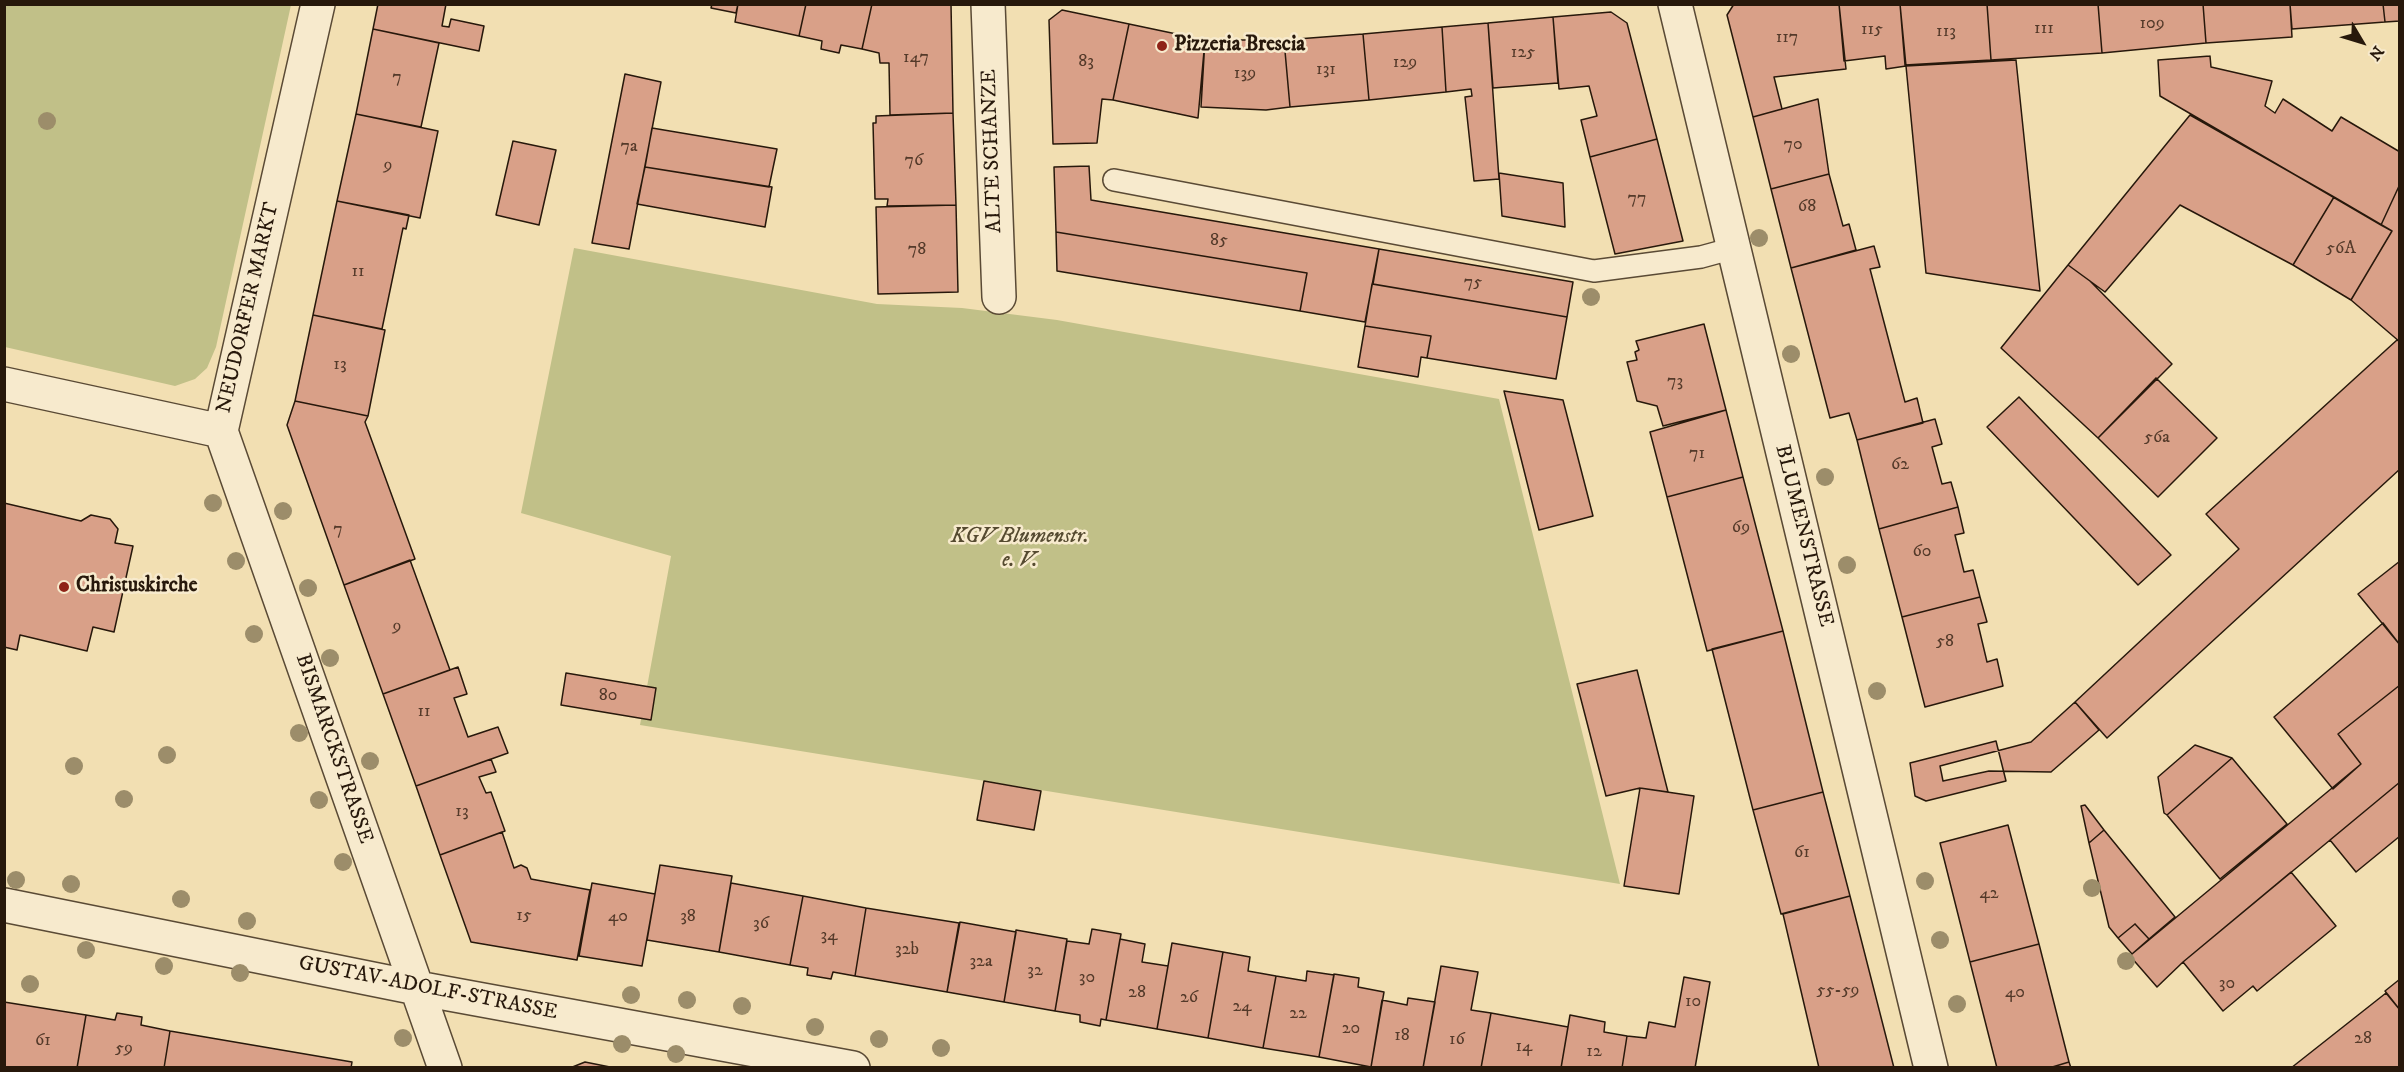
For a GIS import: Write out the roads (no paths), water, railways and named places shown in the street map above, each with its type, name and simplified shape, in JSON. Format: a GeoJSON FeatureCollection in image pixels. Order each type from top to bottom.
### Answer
{"type":"FeatureCollection","features":[{"type":"Feature","properties":{"kind":"street","name":"NEUDORFER MARKT"},"geometry":{"type":"LineString","coordinates":[[4,384],[221,430],[318,4]]}},
{"type":"Feature","properties":{"kind":"street","name":"ALTE SCHANZE"},"geometry":{"type":"LineString","coordinates":[[988,4],[999,297]]}},
{"type":"Feature","properties":{"kind":"street","name":"BLUMENSTRASSE"},"geometry":{"type":"LineString","coordinates":[[1675,4],[1931,1068]]}},
{"type":"Feature","properties":{"kind":"street","name":"BISMARCKSTRASSE"},"geometry":{"type":"LineString","coordinates":[[221,430],[445,1068]]}},
{"type":"Feature","properties":{"kind":"street","name":"GUSTAV-ADOLF-STRASSE"},"geometry":{"type":"LineString","coordinates":[[4,905],[417,988],[853,1068]]}},
{"type":"Feature","properties":{"kind":"lane"},"geometry":{"type":"LineString","coordinates":[[1114,180],[1594,271],[1701,257],[1734,248]]}},
{"type":"Feature","properties":{"kind":"place","name":"Pizzeria Brescia"},"geometry":{"type":"Point","coordinates":[1162,46]}},
{"type":"Feature","properties":{"kind":"place","name":"Christuskirche"},"geometry":{"type":"Point","coordinates":[64,587]}},
{"type":"Feature","properties":{"kind":"park label","name":"KGV Blumenstr. e. V."},"geometry":{"type":"Point","coordinates":[1020,550]}}]}
